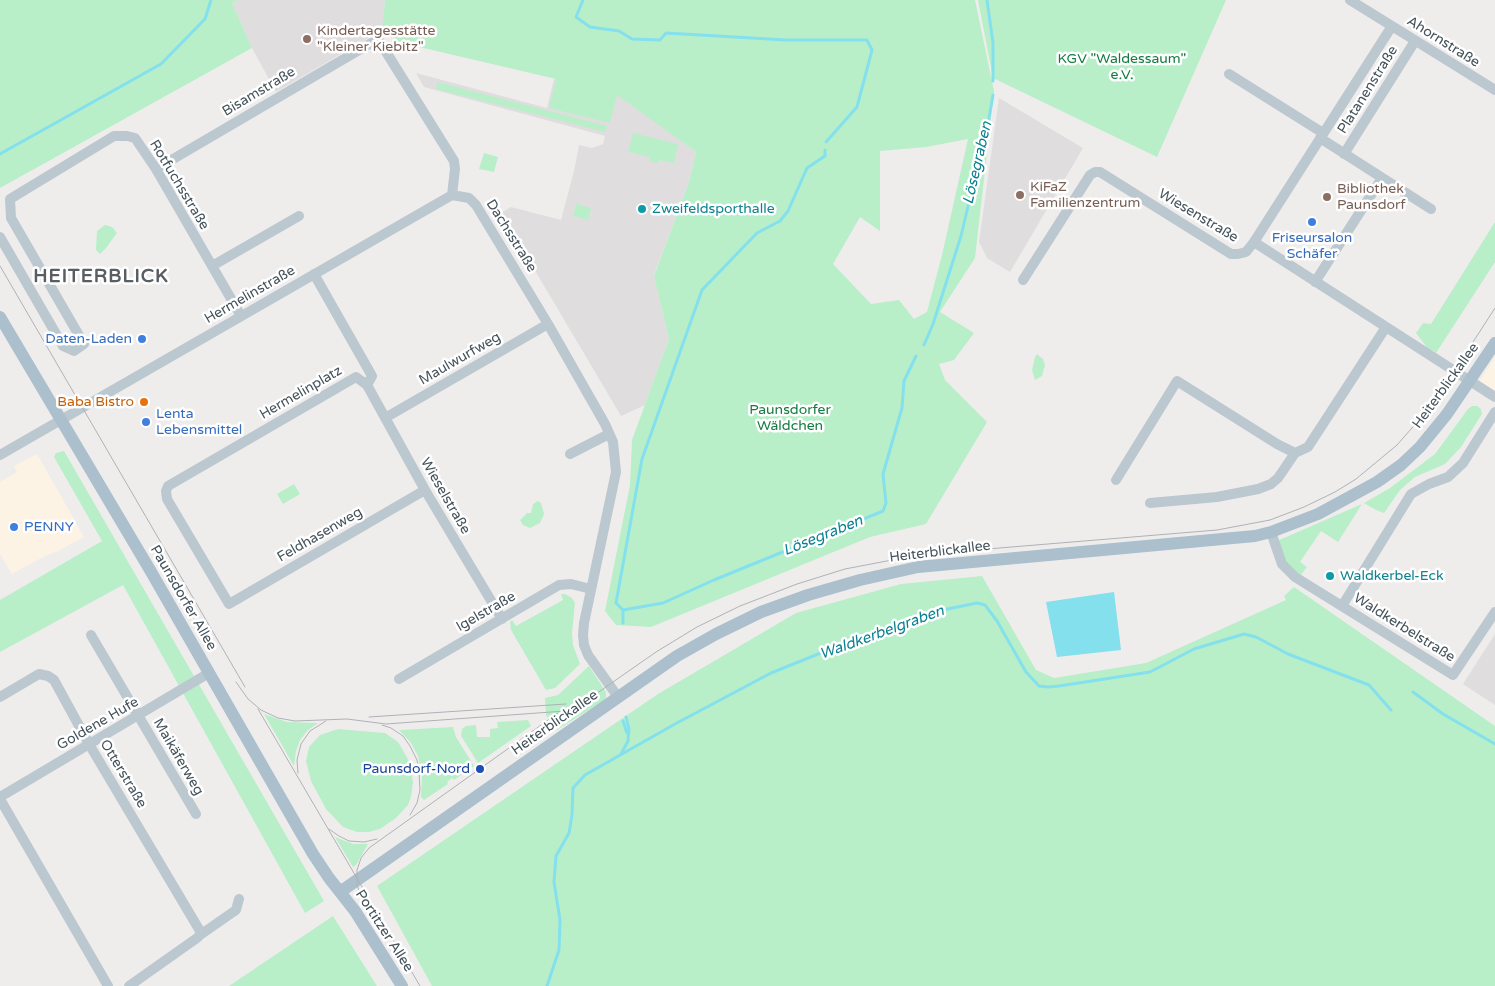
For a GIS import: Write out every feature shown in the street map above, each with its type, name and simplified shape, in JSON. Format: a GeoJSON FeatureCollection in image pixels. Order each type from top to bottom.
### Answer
{"type":"FeatureCollection","features":[{"type":"Feature","properties":{"kind":"main road","name":"Paunsdorfer Allee"},"geometry":{"type":"LineString","coordinates":[[0,317],[313,854],[340,892]]}},
{"type":"Feature","properties":{"kind":"main road","name":"Heiterblickallee"},"geometry":{"type":"LineString","coordinates":[[340,892],[677,656],[716,634],[762,612],[860,580],[918,567],[1255,536],[1318,514],[1377,482],[1401,465],[1420,447],[1442,421],[1495,343]]}},
{"type":"Feature","properties":{"kind":"main road","name":"Portitzer Allee"},"geometry":{"type":"LineString","coordinates":[[340,892],[356,911],[402,986]]}},
{"type":"Feature","properties":{"kind":"street","name":"Ahornstraße"},"geometry":{"type":"LineString","coordinates":[[1350,0],[1364,3],[1392,26],[1495,90]]}},
{"type":"Feature","properties":{"kind":"street","name":"Platanenstraße"},"geometry":{"type":"LineString","coordinates":[[1254,242],[1392,26]]}},
{"type":"Feature","properties":{"kind":"street","name":"Bisamstraße"},"geometry":{"type":"LineString","coordinates":[[156,169],[378,39],[454,162],[452,195]]}},
{"type":"Feature","properties":{"kind":"street","name":"Platanenstraße"},"geometry":{"type":"LineString","coordinates":[[1344,154],[1415,41]]}},
{"type":"Feature","properties":{"kind":"street","name":"Platanenstraße"},"geometry":{"type":"LineString","coordinates":[[1229,74],[1321,136],[1344,154],[1431,209]]}},
{"type":"Feature","properties":{"kind":"street","name":"Rotfuchsstraße"},"geometry":{"type":"LineString","coordinates":[[0,204],[114,136],[135,138],[156,169],[240,316]]}},
{"type":"Feature","properties":{"kind":"street","name":"Wiesenstraße"},"geometry":{"type":"LineString","coordinates":[[1023,280],[1090,175],[1100,172],[1231,254],[1246,252],[1254,242],[1495,397]]}},
{"type":"Feature","properties":{"kind":"street"},"geometry":{"type":"LineString","coordinates":[[1315,282],[1382,178]]}},
{"type":"Feature","properties":{"kind":"street","name":"Hermelinstraße"},"geometry":{"type":"LineString","coordinates":[[61,419],[452,195]]}},
{"type":"Feature","properties":{"kind":"street","name":"Dachsstraße"},"geometry":{"type":"LineString","coordinates":[[452,195],[469,198],[476,205],[548,324],[605,424],[613,442],[616,472],[583,630],[584,645],[588,655],[618,697]]}},
{"type":"Feature","properties":{"kind":"street"},"geometry":{"type":"LineString","coordinates":[[0,237],[63,346],[74,351],[84,344],[11,218],[10,199]]}},
{"type":"Feature","properties":{"kind":"street"},"geometry":{"type":"LineString","coordinates":[[212,266],[299,216]]}},
{"type":"Feature","properties":{"kind":"street"},"geometry":{"type":"LineString","coordinates":[[314,274],[372,376],[367,386]]}},
{"type":"Feature","properties":{"kind":"street","name":"Maulwurfweg"},"geometry":{"type":"LineString","coordinates":[[385,418],[548,324]]}},
{"type":"Feature","properties":{"kind":"street"},"geometry":{"type":"LineString","coordinates":[[1150,503],[1217,497],[1258,489],[1271,484],[1278,478],[1295,453],[1308,447],[1386,327]]}},
{"type":"Feature","properties":{"kind":"street","name":"Hermelinplatz"},"geometry":{"type":"LineString","coordinates":[[229,604],[167,499],[166,491],[168,486],[356,377],[367,386]]}},
{"type":"Feature","properties":{"kind":"street"},"geometry":{"type":"LineString","coordinates":[[1116,480],[1177,381],[1277,444],[1295,453]]}},
{"type":"Feature","properties":{"kind":"street","name":"Wieselstraße"},"geometry":{"type":"LineString","coordinates":[[367,386],[425,490],[502,619]]}},
{"type":"Feature","properties":{"kind":"street"},"geometry":{"type":"LineString","coordinates":[[1342,606],[1411,494],[1448,476],[1463,463],[1495,412]]}},
{"type":"Feature","properties":{"kind":"street"},"geometry":{"type":"LineString","coordinates":[[0,455],[61,419]]}},
{"type":"Feature","properties":{"kind":"street"},"geometry":{"type":"LineString","coordinates":[[570,454],[609,434]]}},
{"type":"Feature","properties":{"kind":"street","name":"Feldhasenweg"},"geometry":{"type":"LineString","coordinates":[[229,604],[425,490]]}},
{"type":"Feature","properties":{"kind":"street","name":"Waldkerbelstraße"},"geometry":{"type":"LineString","coordinates":[[1271,532],[1282,564],[1295,577],[1452,675],[1495,612]]}},
{"type":"Feature","properties":{"kind":"street","name":"Igelstraße"},"geometry":{"type":"LineString","coordinates":[[399,679],[559,585],[571,584],[592,589]]}},
{"type":"Feature","properties":{"kind":"street","name":"Maikäferweg"},"geometry":{"type":"LineString","coordinates":[[91,635],[196,814]]}},
{"type":"Feature","properties":{"kind":"street","name":"Otterstraße"},"geometry":{"type":"LineString","coordinates":[[0,697],[39,674],[51,677],[200,931],[200,935]]}},
{"type":"Feature","properties":{"kind":"street","name":"Goldene Hufe"},"geometry":{"type":"LineString","coordinates":[[0,798],[209,674]]}},
{"type":"Feature","properties":{"kind":"street"},"geometry":{"type":"LineString","coordinates":[[0,798],[108,986]]}},
{"type":"Feature","properties":{"kind":"street"},"geometry":{"type":"LineString","coordinates":[[129,986],[236,910],[239,899]]}},
{"type":"Feature","properties":{"kind":"shaded area","name":"Kindertagesstätte \"Kleiner Kiebitz\""},"geometry":{"type":"Polygon","coordinates":[[[238,0],[385,0],[382,30],[276,92],[252,48],[232,3],[238,0]]]}},
{"type":"Feature","properties":{"kind":"shaded area"},"geometry":{"type":"Polygon","coordinates":[[[416,73],[547,108],[554,79],[617,94],[696,152],[689,182],[654,275],[669,339],[645,405],[621,416],[501,213],[511,207],[561,220],[579,145],[592,148],[603,144],[605,136],[424,87],[416,73]]]}},
{"type":"Feature","properties":{"kind":"shaded area","name":"KiFaZ Familienzentrum"},"geometry":{"type":"Polygon","coordinates":[[[999,98],[1083,148],[1010,272],[987,258],[979,242],[999,98]]]}},
{"type":"Feature","properties":{"kind":"shaded area"},"geometry":{"type":"Polygon","coordinates":[[[1495,357],[1495,397],[1477,385],[1495,357]]]}},
{"type":"Feature","properties":{"kind":"shaded area"},"geometry":{"type":"Polygon","coordinates":[[[37,454],[84,537],[12,574],[0,554],[0,482],[17,472],[14,466],[37,454]]]}},
{"type":"Feature","properties":{"kind":"shaded area"},"geometry":{"type":"Polygon","coordinates":[[[1495,634],[1495,705],[1463,684],[1495,634]]]}},
{"type":"Feature","properties":{"kind":"green space"},"geometry":{"type":"Polygon","coordinates":[[[0,0],[238,0],[232,3],[252,48],[0,188],[0,0]]]}},
{"type":"Feature","properties":{"kind":"green space","name":"Paunsdorfer Wäldchen"},"geometry":{"type":"Polygon","coordinates":[[[385,0],[975,0],[994,91],[975,258],[940,312],[974,333],[954,360],[939,364],[945,380],[987,422],[926,524],[870,537],[651,627],[616,625],[605,611],[630,485],[632,440],[669,339],[654,276],[689,182],[696,152],[617,95],[610,123],[549,108],[556,79],[398,42],[382,30],[385,0]],[[968,139],[926,147],[880,151],[880,231],[860,217],[833,264],[871,304],[899,300],[914,319],[927,312],[968,139]]]}},
{"type":"Feature","properties":{"kind":"green space","name":"KGV \"Waldessaum\" e.V."},"geometry":{"type":"Polygon","coordinates":[[[978,0],[1226,0],[1157,157],[993,78],[978,0]]]}},
{"type":"Feature","properties":{"kind":"green space"},"geometry":{"type":"Polygon","coordinates":[[[437,82],[607,126],[605,132],[436,89],[437,82]]]}},
{"type":"Feature","properties":{"kind":"green space"},"geometry":{"type":"Polygon","coordinates":[[[633,133],[678,144],[674,163],[659,160],[657,163],[649,161],[650,157],[628,152],[633,133]]]}},
{"type":"Feature","properties":{"kind":"green space"},"geometry":{"type":"Polygon","coordinates":[[[484,153],[498,157],[494,172],[479,169],[484,153]]]}},
{"type":"Feature","properties":{"kind":"green space"},"geometry":{"type":"Polygon","coordinates":[[[576,204],[591,208],[588,220],[573,216],[576,204]]]}},
{"type":"Feature","properties":{"kind":"green space"},"geometry":{"type":"Polygon","coordinates":[[[1495,222],[1495,262],[1436,353],[1428,349],[1416,333],[1423,323],[1431,324],[1495,222]]]}},
{"type":"Feature","properties":{"kind":"green space"},"geometry":{"type":"Polygon","coordinates":[[[105,225],[112,227],[117,233],[100,254],[96,250],[97,231],[105,225]]]}},
{"type":"Feature","properties":{"kind":"green space"},"geometry":{"type":"Polygon","coordinates":[[[1037,354],[1043,359],[1045,365],[1042,376],[1035,380],[1032,370],[1037,354]]]}},
{"type":"Feature","properties":{"kind":"green space"},"geometry":{"type":"Polygon","coordinates":[[[1472,406],[1477,406],[1481,409],[1482,414],[1461,447],[1445,464],[1415,477],[1400,490],[1384,513],[1364,503],[1390,488],[1435,454],[1472,406]]]}},
{"type":"Feature","properties":{"kind":"green space"},"geometry":{"type":"Polygon","coordinates":[[[64,451],[324,901],[305,913],[123,585],[0,652],[0,600],[102,541],[54,457],[56,453],[64,451]]]}},
{"type":"Feature","properties":{"kind":"green space"},"geometry":{"type":"Polygon","coordinates":[[[294,484],[300,494],[283,504],[277,494],[294,484]]]}},
{"type":"Feature","properties":{"kind":"green space"},"geometry":{"type":"Polygon","coordinates":[[[538,501],[541,503],[544,514],[540,523],[530,528],[523,525],[520,520],[527,513],[531,513],[533,504],[538,501]]]}},
{"type":"Feature","properties":{"kind":"green space"},"geometry":{"type":"Polygon","coordinates":[[[1362,504],[1338,542],[1321,531],[1300,562],[1307,567],[1300,576],[1285,563],[1277,541],[1362,504]]]}},
{"type":"Feature","properties":{"kind":"green space"},"geometry":{"type":"Polygon","coordinates":[[[982,576],[1036,670],[1054,678],[1146,663],[1286,600],[1284,596],[1294,587],[1495,726],[1495,986],[432,986],[377,886],[658,694],[796,613],[901,584],[982,576]]]}},
{"type":"Feature","properties":{"kind":"green space"},"geometry":{"type":"Polygon","coordinates":[[[561,594],[572,598],[575,603],[572,633],[573,645],[580,664],[555,688],[546,690],[511,630],[510,622],[512,620],[516,626],[563,600],[561,594]]]}},
{"type":"Feature","properties":{"kind":"green space"},"geometry":{"type":"Polygon","coordinates":[[[589,666],[606,692],[606,699],[557,730],[546,715],[545,698],[558,695],[589,666]]]}},
{"type":"Feature","properties":{"kind":"green space"},"geometry":{"type":"Polygon","coordinates":[[[264,714],[287,722],[318,723],[307,731],[300,740],[294,766],[264,714]]]}},
{"type":"Feature","properties":{"kind":"green space"},"geometry":{"type":"Polygon","coordinates":[[[528,720],[531,726],[478,763],[461,736],[462,729],[466,726],[476,725],[477,737],[490,737],[490,729],[498,728],[497,722],[528,720]]]}},
{"type":"Feature","properties":{"kind":"green space"},"geometry":{"type":"Polygon","coordinates":[[[453,727],[456,737],[474,766],[454,780],[452,778],[447,782],[448,784],[424,800],[421,797],[422,777],[418,756],[411,743],[399,730],[453,727]]]}},
{"type":"Feature","properties":{"kind":"green space"},"geometry":{"type":"Polygon","coordinates":[[[338,729],[385,733],[398,742],[409,761],[413,782],[408,805],[396,818],[380,829],[369,832],[357,832],[343,827],[326,809],[311,781],[306,761],[309,747],[320,735],[338,729]]]}},
{"type":"Feature","properties":{"kind":"green space"},"geometry":{"type":"Polygon","coordinates":[[[335,837],[353,844],[368,844],[356,865],[353,867],[335,837]]]}},
{"type":"Feature","properties":{"kind":"green space"},"geometry":{"type":"Polygon","coordinates":[[[333,916],[377,986],[229,986],[333,916]]]}},
{"type":"Feature","properties":{"kind":"water"},"geometry":{"type":"Polygon","coordinates":[[[1114,592],[1121,650],[1057,657],[1046,602],[1114,592]]]}},
{"type":"Feature","properties":{"kind":"waterway"},"geometry":{"type":"LineString","coordinates":[[0,154],[161,64],[205,19],[211,0]]}},
{"type":"Feature","properties":{"kind":"waterway"},"geometry":{"type":"LineString","coordinates":[[583,0],[576,17],[590,27],[619,31],[632,39],[660,40],[666,33],[786,40],[867,40],[872,50],[857,107],[826,142]]}},
{"type":"Feature","properties":{"kind":"waterway","name":"Lösegraben"},"geometry":{"type":"LineString","coordinates":[[987,0],[993,43],[993,81]]}},
{"type":"Feature","properties":{"kind":"waterway","name":"Lösegraben"},"geometry":{"type":"LineString","coordinates":[[924,345],[933,324],[961,236],[993,95]]}},
{"type":"Feature","properties":{"kind":"waterway"},"geometry":{"type":"LineString","coordinates":[[623,610],[616,603],[642,459],[702,290],[757,233],[780,221],[788,211],[807,168],[825,156],[825,150]]}},
{"type":"Feature","properties":{"kind":"waterway","name":"Lösegraben"},"geometry":{"type":"LineString","coordinates":[[623,623],[623,610],[663,603],[714,580],[883,511],[886,503],[883,474],[902,408],[904,381],[916,356]]}},
{"type":"Feature","properties":{"kind":"waterway","name":"Waldkerbelgraben"},"geometry":{"type":"LineString","coordinates":[[547,986],[559,950],[560,920],[554,882],[556,856],[569,833],[573,788],[585,775],[771,673],[868,634],[928,613],[977,603],[985,605],[997,621],[1026,672],[1039,686],[1059,686],[1150,672],[1194,649],[1244,634],[1256,637],[1288,654],[1369,685],[1391,710]]}},
{"type":"Feature","properties":{"kind":"waterway","name":"Waldkerbelgraben"},"geometry":{"type":"LineString","coordinates":[[1413,692],[1443,714],[1495,744]]}},
{"type":"Feature","properties":{"kind":"waterway","name":"Lösegraben"},"geometry":{"type":"LineString","coordinates":[[621,754],[628,741],[629,729],[626,717]]}},
{"type":"Feature","properties":{"kind":"waterway","name":"Lösegraben"},"geometry":{"type":"LineString","coordinates":[[623,721],[627,733]]}},
{"type":"Feature","properties":{"kind":"tram line"},"geometry":{"type":"LineString","coordinates":[[0,266],[245,687]]}},
{"type":"Feature","properties":{"kind":"tram line"},"geometry":{"type":"LineString","coordinates":[[236,682],[248,699],[261,710],[278,718],[295,721],[347,719],[386,724],[565,711],[580,705],[656,652],[697,627],[740,606],[797,584],[845,569],[939,553],[1217,530],[1270,520],[1304,507],[1335,492],[1356,479],[1397,445],[1433,404],[1495,308]]}},
{"type":"Feature","properties":{"kind":"tram line"},"geometry":{"type":"LineString","coordinates":[[369,717],[566,704]]}},
{"type":"Feature","properties":{"kind":"tram line"},"geometry":{"type":"LineString","coordinates":[[258,709],[420,986]]}},
{"type":"Feature","properties":{"kind":"tram line"},"geometry":{"type":"LineString","coordinates":[[362,901],[357,884],[357,870],[361,858],[369,848],[558,713]]}},
{"type":"Feature","properties":{"kind":"tram line"},"geometry":{"type":"LineString","coordinates":[[298,773],[297,760],[301,744],[310,731],[326,721]]}},
{"type":"Feature","properties":{"kind":"tram line"},"geometry":{"type":"LineString","coordinates":[[382,725],[391,728],[403,736],[417,760],[420,790],[417,803],[410,815]]}},
{"type":"Feature","properties":{"kind":"tram line"},"geometry":{"type":"LineString","coordinates":[[329,829],[349,841],[364,842],[377,839]]}},
{"type":"Feature","properties":{"kind":"place","name":"Kindertagesstätte \"Kleiner Kiebitz\""},"geometry":{"type":"Point","coordinates":[307,39]}},
{"type":"Feature","properties":{"kind":"place","name":"KiFaZ Familienzentrum"},"geometry":{"type":"Point","coordinates":[1020,195]}},
{"type":"Feature","properties":{"kind":"place","name":"Bibliothek Paunsdorf"},"geometry":{"type":"Point","coordinates":[1327,197]}},
{"type":"Feature","properties":{"kind":"place","name":"Zweifeldsporthalle"},"geometry":{"type":"Point","coordinates":[642,209]}},
{"type":"Feature","properties":{"kind":"place","name":"Friseursalon Schäfer"},"geometry":{"type":"Point","coordinates":[1312,222]}},
{"type":"Feature","properties":{"kind":"place","name":"Daten-Laden"},"geometry":{"type":"Point","coordinates":[142,339]}},
{"type":"Feature","properties":{"kind":"place","name":"Baba Bistro"},"geometry":{"type":"Point","coordinates":[144,402]}},
{"type":"Feature","properties":{"kind":"place","name":"Lenta Lebensmittel"},"geometry":{"type":"Point","coordinates":[146,422]}},
{"type":"Feature","properties":{"kind":"place","name":"PENNY"},"geometry":{"type":"Point","coordinates":[14,527]}},
{"type":"Feature","properties":{"kind":"place","name":"Waldkerbel-Eck"},"geometry":{"type":"Point","coordinates":[1330,576]}},
{"type":"Feature","properties":{"kind":"place","name":"Paunsdorf-Nord"},"geometry":{"type":"Point","coordinates":[480,769]}},
{"type":"Feature","properties":{"kind":"district","name":"HEITERBLICK"},"geometry":{"type":"Point","coordinates":[101,277]}}]}
